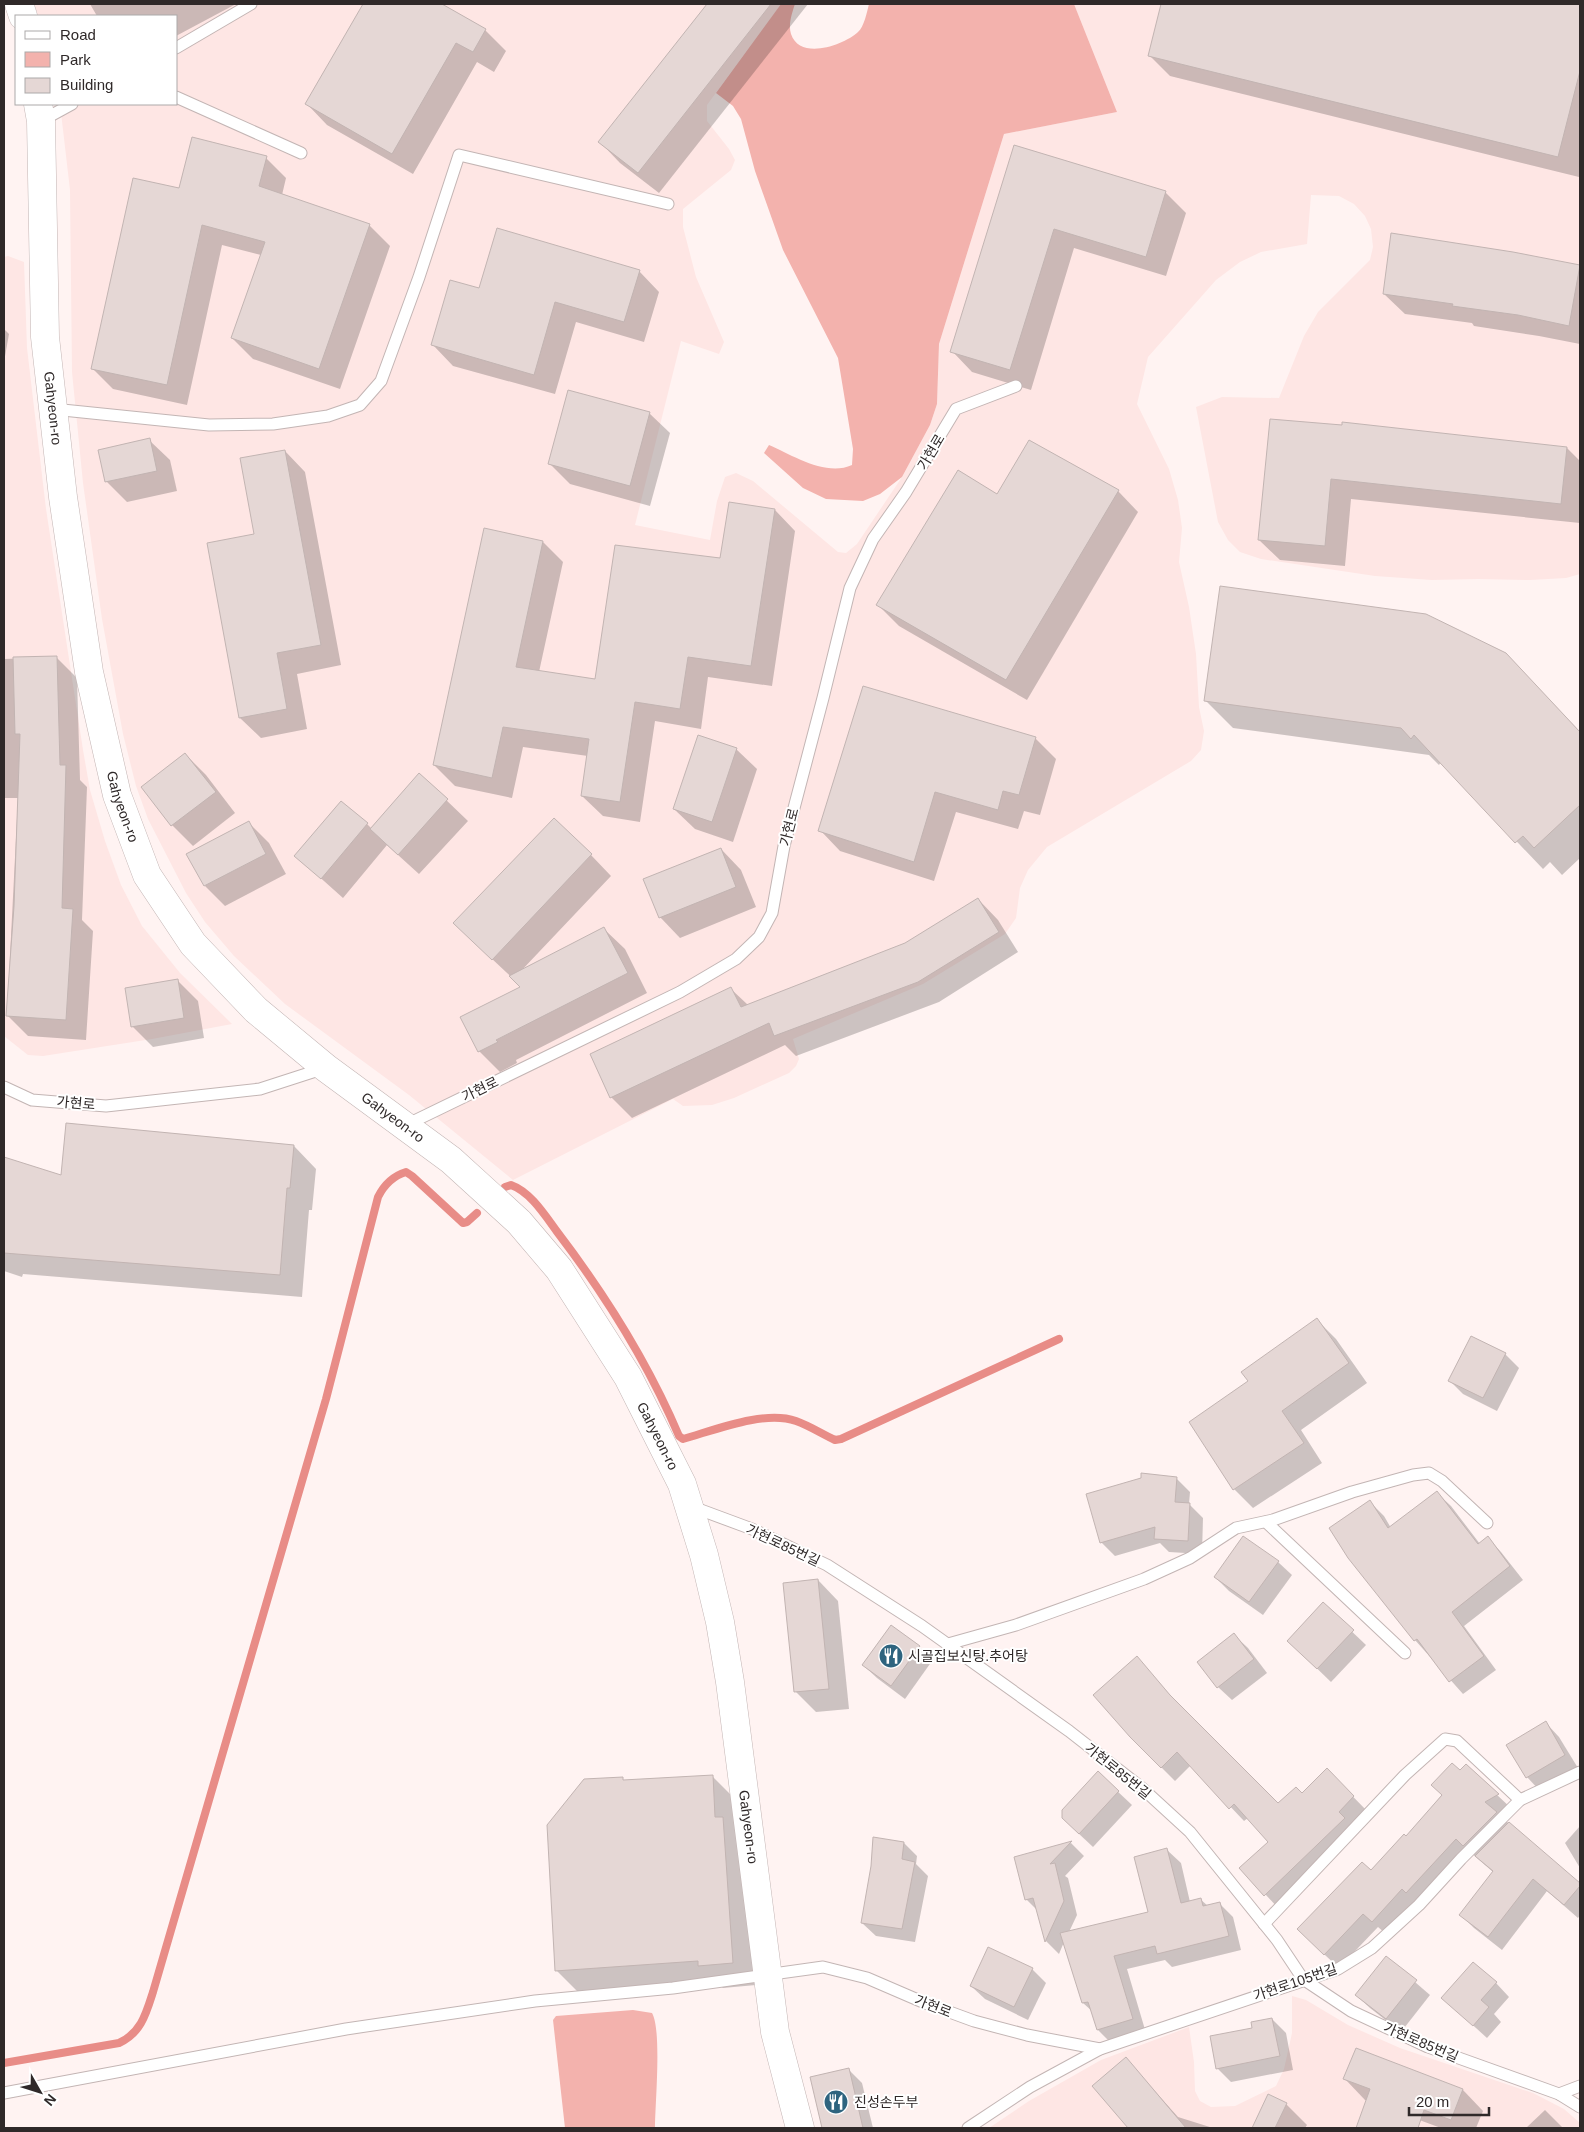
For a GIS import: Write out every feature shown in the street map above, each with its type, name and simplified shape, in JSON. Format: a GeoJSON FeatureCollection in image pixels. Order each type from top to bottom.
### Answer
{"type":"FeatureCollection","features":[{"type":"Feature","properties":{"kind":"street","name":"Gahyeon-ro"},"geometry":{"type":"LineString","coordinates":[[39,112],[45,337],[89,672],[117,795],[147,875],[193,944],[256,1010],[326,1068],[451,1160],[512,1216],[559,1270],[628,1377],[682,1484],[704,1555],[720,1622],[730,1682],[775,2032],[800,2128]]}},
{"type":"Feature","properties":{"kind":"lane"},"geometry":{"type":"LineString","coordinates":[[178,47],[251,4]]}},
{"type":"Feature","properties":{"kind":"lane"},"geometry":{"type":"LineString","coordinates":[[178,98],[300,153]]}},
{"type":"Feature","properties":{"kind":"lane"},"geometry":{"type":"LineString","coordinates":[[39,112],[68,105]]}},
{"type":"Feature","properties":{"kind":"lane"},"geometry":{"type":"LineString","coordinates":[[53,408],[209,425],[274,424],[328,416],[360,405],[382,381],[459,155],[668,204]]}},
{"type":"Feature","properties":{"kind":"lane","name":"가현로"},"geometry":{"type":"LineString","coordinates":[[404,1125],[680,992],[736,959],[760,937],[772,913],[784,846],[824,698],[850,588],[873,539],[906,492],[956,409],[1016,386]]}},
{"type":"Feature","properties":{"kind":"lane","name":"가현로"},"geometry":{"type":"LineString","coordinates":[[4,1087],[32,1100],[106,1106],[260,1089],[326,1068]]}},
{"type":"Feature","properties":{"kind":"lane"},"geometry":{"type":"LineString","coordinates":[[948,1644],[1016,1625],[1144,1579],[1190,1558],[1236,1528],[1266,1522],[1352,1492],[1413,1475],[1429,1473],[1442,1480],[1487,1522]]}},
{"type":"Feature","properties":{"kind":"lane","name":"가현로85번길"},"geometry":{"type":"LineString","coordinates":[[689,1506],[752,1529],[827,1565],[948,1644],[1069,1731],[1142,1788],[1190,1832],[1264,1924],[1303,1979],[1351,2011],[1428,2047],[1559,2094],[1580,2106]]}},
{"type":"Feature","properties":{"kind":"lane"},"geometry":{"type":"LineString","coordinates":[[1266,1522],[1405,1653]]}},
{"type":"Feature","properties":{"kind":"lane"},"geometry":{"type":"LineString","coordinates":[[1264,1924],[1405,1775],[1445,1738],[1457,1740],[1520,1800]]}},
{"type":"Feature","properties":{"kind":"lane","name":"가현로105번길"},"geometry":{"type":"LineString","coordinates":[[968,2128],[1030,2087],[1100,2049],[1303,1979],[1338,1969],[1372,1948],[1419,1905],[1461,1859],[1520,1800],[1580,1772]]}},
{"type":"Feature","properties":{"kind":"lane","name":"가현로"},"geometry":{"type":"LineString","coordinates":[[4,2093],[356,2027],[535,2001],[673,1988],[823,1967],[867,1978],[925,2003],[974,2021],[1028,2035],[1100,2049]]}},
{"type":"Feature","properties":{"kind":"lane"},"geometry":{"type":"LineString","coordinates":[[1559,2094],[1580,2086]]}},
{"type":"Feature","properties":{"kind":"shaded area"},"geometry":{"type":"Polygon","coordinates":[[[34,4],[781,4],[707,105],[707,121],[729,149],[735,160],[731,170],[683,209],[683,227],[696,277],[724,342],[719,354],[681,341],[635,525],[710,540],[717,501],[725,477],[736,473],[753,481],[838,552],[846,553],[857,544],[902,477],[930,425],[937,404],[939,344],[1004,134],[1117,112],[1074,4],[1580,4],[1580,574],[1566,578],[1530,580],[1432,580],[1375,576],[1261,559],[1240,552],[1228,540],[1218,522],[1196,407],[1222,397],[1279,398],[1304,336],[1318,312],[1370,260],[1373,247],[1371,229],[1365,216],[1354,204],[1339,196],[1311,195],[1307,244],[1261,252],[1240,262],[1216,280],[1148,357],[1137,404],[1169,469],[1178,500],[1182,528],[1179,562],[1189,607],[1196,654],[1199,707],[1204,731],[1201,750],[1191,761],[1047,847],[1028,870],[1020,888],[1016,918],[1005,934],[923,984],[793,1039],[799,1059],[796,1066],[789,1073],[734,1098],[712,1105],[683,1106],[673,1099],[513,1180],[409,1095],[285,1004],[234,956],[205,922],[186,893],[148,819],[136,786],[123,734],[102,619],[83,483],[72,372],[70,190],[60,105],[178,105],[178,15],[38,15],[34,4]]]}},
{"type":"Feature","properties":{"kind":"shaded area"},"geometry":{"type":"Polygon","coordinates":[[[8,256],[24,262],[27,348],[46,509],[90,790],[105,841],[121,885],[142,926],[180,973],[232,1024],[43,1056],[28,1055],[4,1036],[4,257],[8,256]]]}},
{"type":"Feature","properties":{"kind":"shaded area"},"geometry":{"type":"Polygon","coordinates":[[[1292,1996],[1306,2000],[1348,2025],[1400,2048],[1533,2093],[1564,2109],[1580,2123],[1580,2128],[989,2128],[1029,2101],[1101,2060],[1189,2027],[1194,2062],[1195,2091],[1200,2101],[1211,2107],[1235,2106],[1276,2086],[1284,2069],[1292,2033],[1292,1996]]]}},
{"type":"Feature","properties":{"kind":"green space"},"geometry":{"type":"Polygon","coordinates":[[[781,4],[795,4],[790,23],[791,34],[796,42],[803,47],[812,49],[843,42],[858,32],[864,23],[869,4],[1074,4],[1117,112],[1004,134],[939,344],[937,404],[930,425],[902,477],[880,494],[863,501],[826,499],[803,488],[764,453],[769,445],[820,467],[842,468],[852,465],[853,449],[838,358],[783,250],[755,171],[741,119],[733,106],[716,93],[781,4]]]}},
{"type":"Feature","properties":{"kind":"green space"},"geometry":{"type":"Polygon","coordinates":[[[633,2010],[652,2013],[655,2022],[657,2068],[655,2128],[565,2128],[553,2020],[556,2016],[633,2010]]]}},
{"type":"Feature","properties":{"kind":"building"},"geometry":{"type":"Polygon","coordinates":[[[363,4],[442,4],[486,29],[473,52],[456,43],[392,154],[305,104],[363,4]]]}},
{"type":"Feature","properties":{"kind":"building"},"geometry":{"type":"Polygon","coordinates":[[[707,4],[771,4],[638,173],[598,142],[707,4]]]}},
{"type":"Feature","properties":{"kind":"building"},"geometry":{"type":"Polygon","coordinates":[[[1161,4],[1580,4],[1580,71],[1558,157],[1148,56],[1161,4]]]}},
{"type":"Feature","properties":{"kind":"building"},"geometry":{"type":"Polygon","coordinates":[[[192,137],[267,156],[259,186],[370,224],[319,369],[231,338],[265,242],[202,225],[167,385],[91,369],[133,178],[179,188],[192,137]]]}},
{"type":"Feature","properties":{"kind":"building"},"geometry":{"type":"Polygon","coordinates":[[[1014,145],[1166,191],[1146,257],[1054,229],[1010,370],[950,352],[1014,145]]]}},
{"type":"Feature","properties":{"kind":"building"},"geometry":{"type":"Polygon","coordinates":[[[497,228],[640,270],[624,322],[555,302],[534,375],[431,345],[450,280],[479,288],[497,228]]]}},
{"type":"Feature","properties":{"kind":"building"},"geometry":{"type":"Polygon","coordinates":[[[1391,233],[1513,252],[1580,265],[1569,326],[1518,315],[1383,294],[1391,233]]]}},
{"type":"Feature","properties":{"kind":"building"},"geometry":{"type":"Polygon","coordinates":[[[568,390],[650,412],[630,486],[548,464],[568,390]]]}},
{"type":"Feature","properties":{"kind":"building"},"geometry":{"type":"Polygon","coordinates":[[[1270,419],[1342,425],[1342,422],[1567,447],[1561,504],[1331,479],[1325,546],[1258,540],[1270,419]]]}},
{"type":"Feature","properties":{"kind":"building"},"geometry":{"type":"Polygon","coordinates":[[[150,438],[157,471],[105,482],[98,450],[150,438]]]}},
{"type":"Feature","properties":{"kind":"building"},"geometry":{"type":"Polygon","coordinates":[[[1029,440],[1119,490],[1006,680],[876,605],[958,470],[997,494],[1029,440]]]}},
{"type":"Feature","properties":{"kind":"building"},"geometry":{"type":"Polygon","coordinates":[[[285,450],[321,645],[277,653],[287,709],[239,718],[207,543],[254,534],[240,458],[285,450]]]}},
{"type":"Feature","properties":{"kind":"building"},"geometry":{"type":"Polygon","coordinates":[[[729,502],[775,509],[751,666],[688,657],[680,709],[635,702],[620,802],[581,796],[589,739],[503,727],[492,778],[433,765],[484,528],[543,541],[516,667],[595,679],[615,545],[720,558],[729,502]]]}},
{"type":"Feature","properties":{"kind":"building"},"geometry":{"type":"Polygon","coordinates":[[[1220,586],[1426,614],[1506,653],[1580,732],[1580,805],[1534,848],[1523,836],[1515,843],[1414,735],[1411,739],[1401,728],[1204,701],[1220,586]]]}},
{"type":"Feature","properties":{"kind":"building"},"geometry":{"type":"Polygon","coordinates":[[[57,656],[60,765],[66,765],[62,908],[73,909],[66,1020],[6,1016],[14,906],[20,734],[15,734],[13,657],[57,656]]]}},
{"type":"Feature","properties":{"kind":"building"},"geometry":{"type":"Polygon","coordinates":[[[863,686],[1036,737],[1019,795],[1003,791],[998,810],[935,792],[914,862],[818,831],[863,686]]]}},
{"type":"Feature","properties":{"kind":"building"},"geometry":{"type":"Polygon","coordinates":[[[698,735],[737,748],[712,822],[673,809],[698,735]]]}},
{"type":"Feature","properties":{"kind":"building"},"geometry":{"type":"Polygon","coordinates":[[[185,753],[216,792],[171,826],[141,787],[185,753]]]}},
{"type":"Feature","properties":{"kind":"building"},"geometry":{"type":"Polygon","coordinates":[[[419,773],[448,799],[398,855],[370,829],[419,773]]]}},
{"type":"Feature","properties":{"kind":"building"},"geometry":{"type":"Polygon","coordinates":[[[341,801],[368,823],[321,879],[294,856],[341,801]]]}},
{"type":"Feature","properties":{"kind":"building"},"geometry":{"type":"Polygon","coordinates":[[[554,818],[592,854],[492,960],[453,923],[554,818]]]}},
{"type":"Feature","properties":{"kind":"building"},"geometry":{"type":"Polygon","coordinates":[[[249,821],[266,854],[204,886],[186,854],[249,821]]]}},
{"type":"Feature","properties":{"kind":"building"},"geometry":{"type":"Polygon","coordinates":[[[721,848],[736,887],[659,918],[643,879],[721,848]]]}},
{"type":"Feature","properties":{"kind":"building"},"geometry":{"type":"Polygon","coordinates":[[[978,898],[999,932],[918,982],[774,1036],[769,1023],[610,1098],[590,1054],[731,987],[741,1007],[905,943],[978,898]]]}},
{"type":"Feature","properties":{"kind":"building"},"geometry":{"type":"Polygon","coordinates":[[[604,927],[628,973],[496,1040],[498,1042],[478,1052],[460,1017],[520,987],[509,976],[604,927]]]}},
{"type":"Feature","properties":{"kind":"building"},"geometry":{"type":"Polygon","coordinates":[[[178,979],[184,1018],[131,1027],[125,988],[178,979]]]}},
{"type":"Feature","properties":{"kind":"building"},"geometry":{"type":"Polygon","coordinates":[[[66,1123],[294,1145],[290,1188],[287,1188],[280,1275],[4,1253],[4,1157],[61,1175],[66,1123]]]}},
{"type":"Feature","properties":{"kind":"building"},"geometry":{"type":"Polygon","coordinates":[[[1317,1318],[1349,1363],[1282,1411],[1304,1443],[1233,1490],[1189,1422],[1248,1381],[1241,1372],[1317,1318]]]}},
{"type":"Feature","properties":{"kind":"building"},"geometry":{"type":"Polygon","coordinates":[[[1471,1336],[1506,1353],[1483,1398],[1448,1381],[1471,1336]]]}},
{"type":"Feature","properties":{"kind":"building"},"geometry":{"type":"Polygon","coordinates":[[[1141,1473],[1177,1477],[1175,1502],[1190,1503],[1188,1541],[1154,1539],[1155,1527],[1100,1543],[1086,1494],[1141,1478],[1141,1473]]]}},
{"type":"Feature","properties":{"kind":"building"},"geometry":{"type":"Polygon","coordinates":[[[1437,1491],[1478,1544],[1488,1536],[1510,1566],[1452,1612],[1484,1656],[1449,1682],[1417,1639],[1414,1641],[1348,1558],[1329,1528],[1370,1500],[1388,1528],[1437,1491]]]}},
{"type":"Feature","properties":{"kind":"building"},"geometry":{"type":"Polygon","coordinates":[[[1243,1536],[1279,1561],[1249,1602],[1214,1577],[1243,1536]]]}},
{"type":"Feature","properties":{"kind":"building"},"geometry":{"type":"Polygon","coordinates":[[[818,1579],[829,1689],[794,1692],[783,1583],[818,1579]]]}},
{"type":"Feature","properties":{"kind":"building"},"geometry":{"type":"Polygon","coordinates":[[[1323,1602],[1354,1630],[1317,1669],[1287,1641],[1323,1602]]]}},
{"type":"Feature","properties":{"kind":"building","name":"시골집보신탕.추어탕"},"geometry":{"type":"Polygon","coordinates":[[[891,1625],[920,1646],[891,1686],[862,1665],[891,1625]]]}},
{"type":"Feature","properties":{"kind":"building"},"geometry":{"type":"Polygon","coordinates":[[[1234,1633],[1254,1659],[1217,1688],[1197,1662],[1234,1633]]]}},
{"type":"Feature","properties":{"kind":"building"},"geometry":{"type":"Polygon","coordinates":[[[1137,1656],[1170,1695],[1278,1803],[1296,1787],[1302,1793],[1327,1768],[1354,1796],[1339,1812],[1345,1818],[1264,1896],[1239,1868],[1268,1842],[1234,1804],[1229,1809],[1177,1752],[1161,1768],[1130,1737],[1093,1695],[1137,1656]]]}},
{"type":"Feature","properties":{"kind":"building"},"geometry":{"type":"Polygon","coordinates":[[[1546,1721],[1565,1755],[1526,1778],[1506,1745],[1546,1721]]]}},
{"type":"Feature","properties":{"kind":"building"},"geometry":{"type":"Polygon","coordinates":[[[1452,1763],[1460,1770],[1466,1764],[1499,1794],[1485,1802],[1497,1812],[1463,1846],[1456,1839],[1406,1893],[1402,1889],[1372,1922],[1363,1914],[1324,1955],[1297,1929],[1362,1862],[1371,1870],[1404,1834],[1406,1836],[1442,1795],[1431,1785],[1452,1763]]]}},
{"type":"Feature","properties":{"kind":"building"},"geometry":{"type":"Polygon","coordinates":[[[1098,1771],[1119,1791],[1079,1834],[1062,1818],[1062,1810],[1098,1771]]]}},
{"type":"Feature","properties":{"kind":"building"},"geometry":{"type":"Polygon","coordinates":[[[713,1775],[715,1817],[723,1817],[733,1963],[698,1966],[698,1961],[555,1971],[547,1825],[584,1779],[623,1777],[623,1780],[713,1775]]]}},
{"type":"Feature","properties":{"kind":"building"},"geometry":{"type":"Polygon","coordinates":[[[1509,1822],[1580,1883],[1580,1886],[1564,1905],[1533,1879],[1488,1937],[1459,1915],[1493,1871],[1475,1856],[1509,1822]]]}},
{"type":"Feature","properties":{"kind":"building"},"geometry":{"type":"Polygon","coordinates":[[[873,1837],[904,1842],[902,1859],[915,1862],[902,1929],[861,1923],[871,1866],[873,1837]]]}},
{"type":"Feature","properties":{"kind":"building"},"geometry":{"type":"Polygon","coordinates":[[[1072,1841],[1050,1864],[1055,1863],[1064,1901],[1045,1942],[1033,1898],[1025,1900],[1014,1857],[1072,1841]]]}},
{"type":"Feature","properties":{"kind":"building"},"geometry":{"type":"Polygon","coordinates":[[[1167,1848],[1181,1903],[1201,1898],[1203,1906],[1220,1902],[1229,1936],[1157,1954],[1155,1946],[1114,1956],[1133,2019],[1097,2030],[1088,2002],[1082,2003],[1060,1933],[1148,1912],[1134,1857],[1167,1848]]]}},
{"type":"Feature","properties":{"kind":"building"},"geometry":{"type":"Polygon","coordinates":[[[988,1947],[1033,1968],[1014,2007],[970,1986],[988,1947]]]}},
{"type":"Feature","properties":{"kind":"building"},"geometry":{"type":"Polygon","coordinates":[[[1386,1956],[1417,1980],[1386,2019],[1355,1995],[1386,1956]]]}},
{"type":"Feature","properties":{"kind":"building"},"geometry":{"type":"Polygon","coordinates":[[[1473,1962],[1497,1982],[1481,2000],[1489,2007],[1473,2026],[1441,1998],[1473,1962]]]}},
{"type":"Feature","properties":{"kind":"building"},"geometry":{"type":"Polygon","coordinates":[[[1272,2018],[1280,2056],[1216,2069],[1210,2036],[1252,2028],[1251,2022],[1272,2018]]]}},
{"type":"Feature","properties":{"kind":"building"},"geometry":{"type":"Polygon","coordinates":[[[1356,2048],[1463,2089],[1451,2120],[1424,2110],[1418,2128],[1356,2128],[1370,2089],[1343,2079],[1356,2048]]]}},
{"type":"Feature","properties":{"kind":"building"},"geometry":{"type":"Polygon","coordinates":[[[1126,2057],[1186,2128],[1128,2128],[1092,2086],[1126,2057]]]}},
{"type":"Feature","properties":{"kind":"building","name":"진성손두부"},"geometry":{"type":"Polygon","coordinates":[[[849,2068],[863,2128],[822,2128],[810,2077],[849,2068]]]}},
{"type":"Feature","properties":{"kind":"building"},"geometry":{"type":"Polygon","coordinates":[[[1268,2094],[1287,2103],[1275,2128],[1252,2128],[1268,2094]]]}},
{"type":"Feature","properties":{"kind":"waterway"},"geometry":{"type":"LineString","coordinates":[[4,2063],[119,2043],[133,2034],[142,2022],[153,1992],[326,1399],[378,1197],[389,1182],[406,1172],[463,1223],[467,1222],[477,1213]]}},
{"type":"Feature","properties":{"kind":"waterway"},"geometry":{"type":"LineString","coordinates":[[505,1187],[511,1185],[518,1188],[531,1199],[593,1281],[640,1356],[679,1436],[683,1439],[740,1422],[769,1418],[783,1418],[796,1421],[835,1440],[841,1439],[1059,1339]]}},
{"type":"Feature","properties":{"kind":"place","name":"시골집보신탕.추어탕"},"geometry":{"type":"Point","coordinates":[891,1656]}},
{"type":"Feature","properties":{"kind":"place","name":"진성손두부"},"geometry":{"type":"Point","coordinates":[836,2102]}}]}
